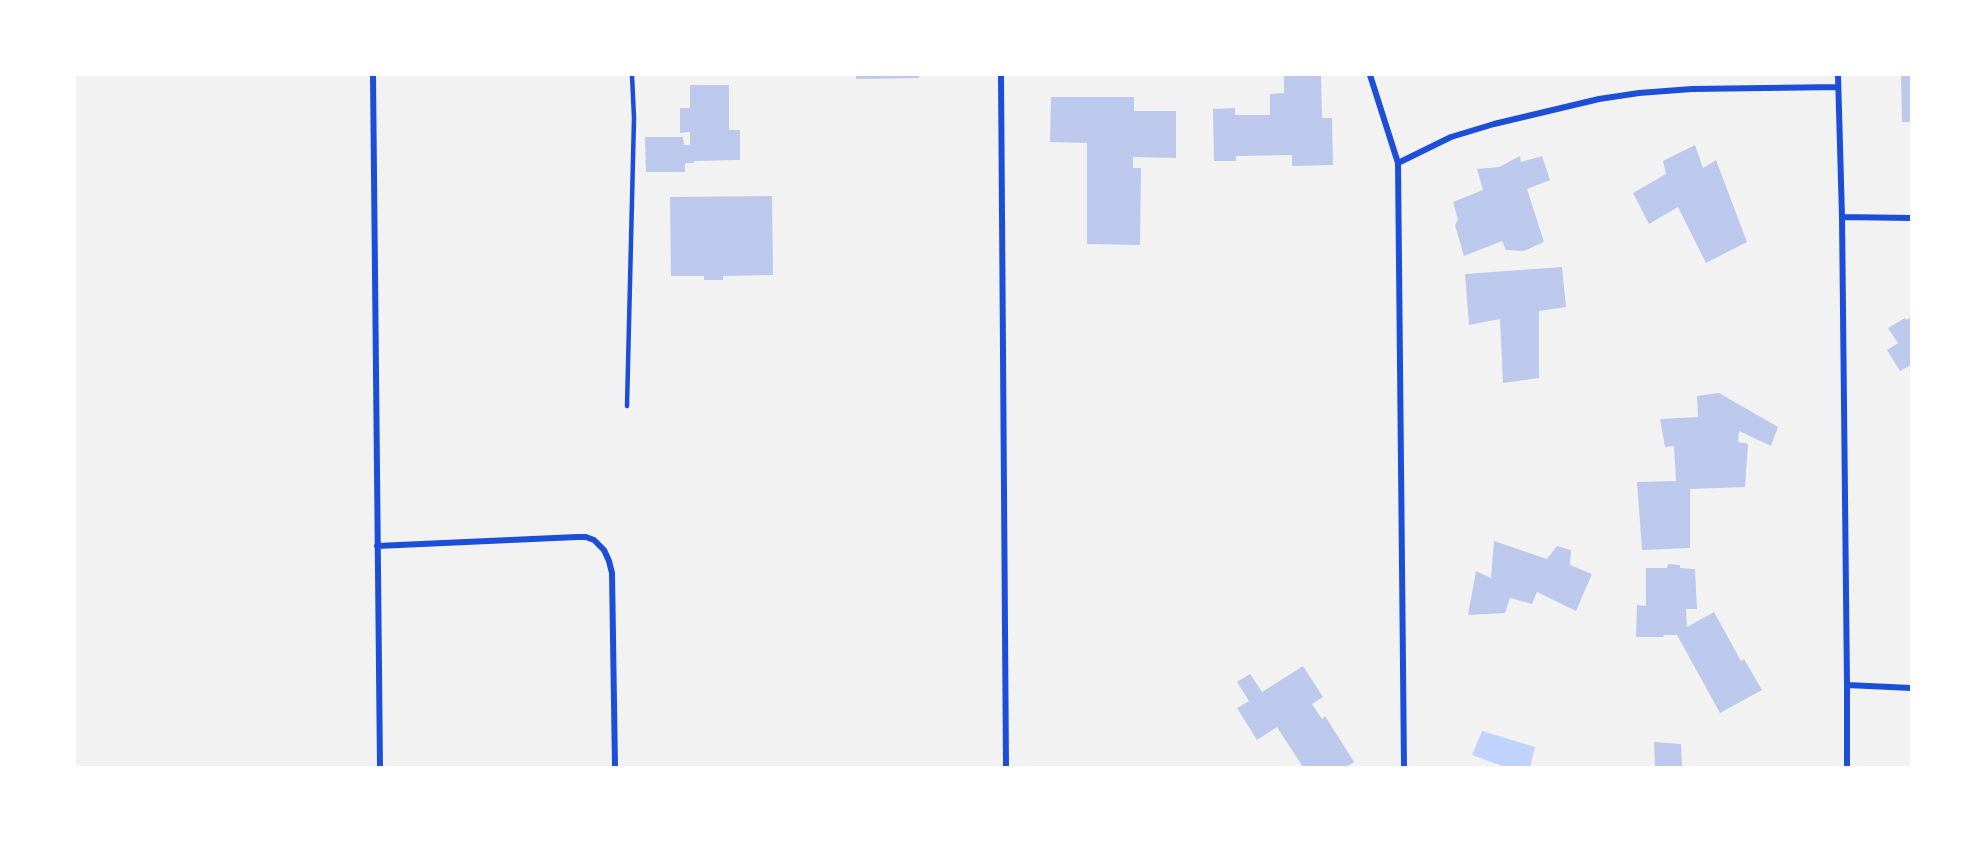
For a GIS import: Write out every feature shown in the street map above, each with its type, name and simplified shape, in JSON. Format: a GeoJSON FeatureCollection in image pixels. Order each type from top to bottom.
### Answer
{"type":"FeatureCollection","features":[{"type":"Feature","properties":{"kind":"street"},"geometry":{"type":"LineString","coordinates":[[373,75],[380,767]]}},
{"type":"Feature","properties":{"kind":"street"},"geometry":{"type":"LineString","coordinates":[[1001,75],[1006,767]]}},
{"type":"Feature","properties":{"kind":"street"},"geometry":{"type":"LineString","coordinates":[[1370,75],[1398,163],[1404,767]]}},
{"type":"Feature","properties":{"kind":"street"},"geometry":{"type":"LineString","coordinates":[[1838,75],[1842,217],[1847,767]]}},
{"type":"Feature","properties":{"kind":"street"},"geometry":{"type":"LineString","coordinates":[[1398,163],[1451,137],[1494,124],[1599,99],[1692,89],[1838,87]]}},
{"type":"Feature","properties":{"kind":"street"},"geometry":{"type":"LineString","coordinates":[[1842,217],[1911,218]]}},
{"type":"Feature","properties":{"kind":"street"},"geometry":{"type":"LineString","coordinates":[[377,546],[577,537],[594,540],[604,550],[612,573],[615,767]]}},
{"type":"Feature","properties":{"kind":"street"},"geometry":{"type":"LineString","coordinates":[[1847,685],[1911,688]]}},
{"type":"Feature","properties":{"kind":"lane"},"geometry":{"type":"LineString","coordinates":[[627,406],[634,118],[632,75]]}},
{"type":"Feature","properties":{"kind":"water"},"geometry":{"type":"Polygon","coordinates":[[[1482,731],[1535,747],[1530,767],[1505,767],[1472,755],[1482,731]]]}},
{"type":"Feature","properties":{"kind":"building"},"geometry":{"type":"Polygon","coordinates":[[[856,75],[919,75],[919,78],[856,79],[856,75]]]}},
{"type":"Feature","properties":{"kind":"building"},"geometry":{"type":"Polygon","coordinates":[[[1284,75],[1321,75],[1322,118],[1332,118],[1333,165],[1292,166],[1292,155],[1236,156],[1236,161],[1214,161],[1213,109],[1235,108],[1235,115],[1270,115],[1270,94],[1284,93],[1284,75]]]}},
{"type":"Feature","properties":{"kind":"building"},"geometry":{"type":"Polygon","coordinates":[[[1901,75],[1911,75],[1911,122],[1902,122],[1901,75]]]}},
{"type":"Feature","properties":{"kind":"building"},"geometry":{"type":"Polygon","coordinates":[[[690,85],[729,85],[729,130],[740,130],[740,160],[694,161],[694,163],[685,163],[685,172],[646,172],[645,137],[683,137],[684,145],[690,145],[690,132],[680,133],[680,108],[690,108],[690,85]]]}},
{"type":"Feature","properties":{"kind":"building"},"geometry":{"type":"Polygon","coordinates":[[[1051,97],[1134,97],[1134,111],[1176,111],[1176,158],[1133,157],[1133,168],[1141,168],[1140,245],[1087,244],[1087,143],[1050,142],[1051,97]]]}},
{"type":"Feature","properties":{"kind":"building"},"geometry":{"type":"Polygon","coordinates":[[[1695,145],[1703,168],[1716,160],[1747,242],[1706,263],[1678,207],[1649,224],[1633,193],[1666,174],[1663,161],[1695,145]]]}},
{"type":"Feature","properties":{"kind":"building"},"geometry":{"type":"Polygon","coordinates":[[[1520,156],[1521,162],[1542,156],[1550,180],[1527,189],[1544,242],[1524,251],[1506,250],[1502,241],[1464,256],[1455,225],[1458,220],[1453,202],[1483,190],[1477,169],[1499,167],[1520,156]]]}},
{"type":"Feature","properties":{"kind":"building"},"geometry":{"type":"Polygon","coordinates":[[[772,196],[773,275],[723,276],[723,280],[704,280],[704,276],[671,276],[670,197],[772,196]]]}},
{"type":"Feature","properties":{"kind":"building"},"geometry":{"type":"Polygon","coordinates":[[[1562,267],[1566,307],[1539,311],[1539,378],[1503,383],[1500,319],[1469,325],[1465,274],[1562,267]]]}},
{"type":"Feature","properties":{"kind":"building"},"geometry":{"type":"Polygon","coordinates":[[[1911,317],[1911,365],[1900,371],[1887,350],[1898,343],[1888,328],[1911,317]]]}},
{"type":"Feature","properties":{"kind":"building"},"geometry":{"type":"Polygon","coordinates":[[[1719,393],[1778,427],[1771,446],[1739,431],[1738,442],[1748,444],[1745,487],[1690,489],[1690,548],[1642,550],[1637,482],[1676,481],[1674,446],[1665,447],[1660,419],[1698,417],[1697,396],[1719,393]]]}},
{"type":"Feature","properties":{"kind":"building"},"geometry":{"type":"Polygon","coordinates":[[[1494,541],[1547,559],[1557,546],[1571,550],[1570,565],[1592,574],[1576,611],[1537,592],[1532,604],[1510,598],[1505,613],[1468,615],[1476,571],[1491,578],[1494,541]]]}},
{"type":"Feature","properties":{"kind":"building"},"geometry":{"type":"Polygon","coordinates":[[[1668,564],[1695,569],[1697,609],[1686,609],[1687,627],[1714,612],[1741,661],[1744,659],[1762,690],[1720,713],[1677,635],[1636,637],[1637,605],[1646,606],[1646,568],[1667,568],[1668,564]]]}},
{"type":"Feature","properties":{"kind":"building"},"geometry":{"type":"Polygon","coordinates":[[[1303,666],[1323,697],[1312,704],[1322,719],[1325,716],[1354,762],[1346,767],[1303,767],[1277,727],[1257,740],[1237,708],[1249,701],[1237,682],[1250,674],[1262,692],[1303,666]]]}},
{"type":"Feature","properties":{"kind":"building"},"geometry":{"type":"Polygon","coordinates":[[[1654,742],[1681,744],[1682,767],[1655,767],[1654,742]]]}}]}
